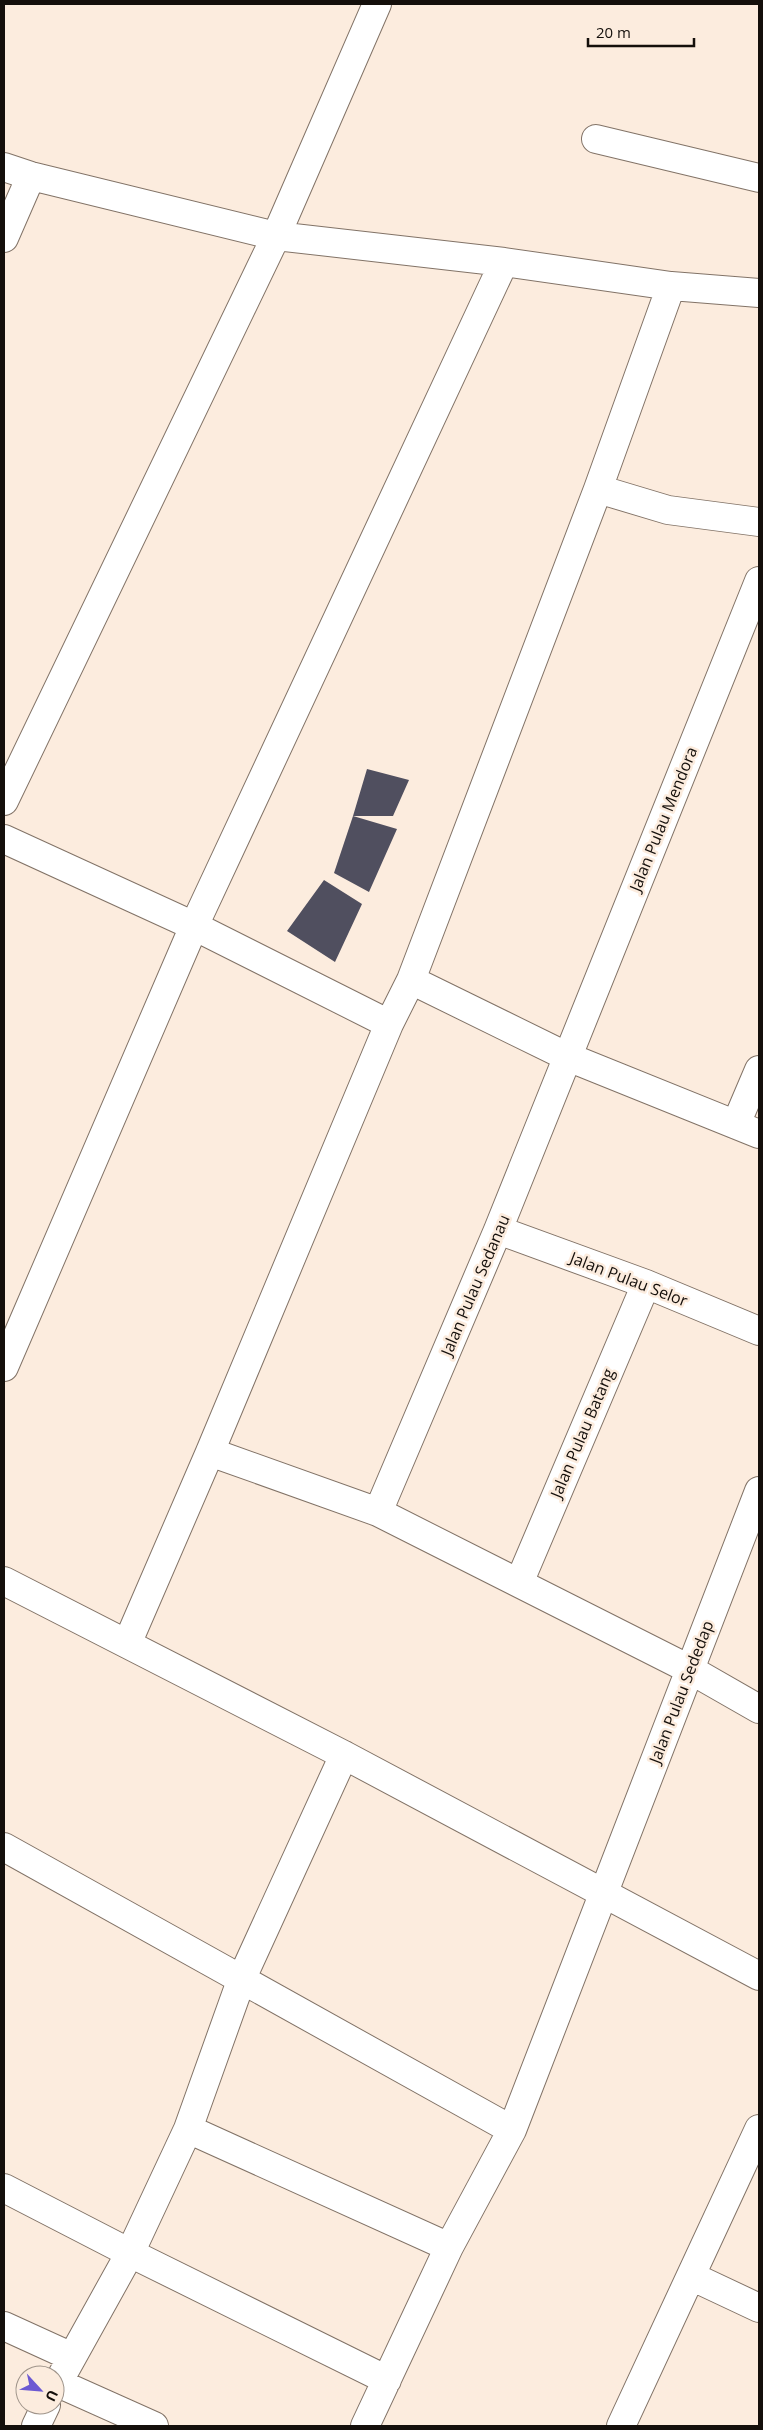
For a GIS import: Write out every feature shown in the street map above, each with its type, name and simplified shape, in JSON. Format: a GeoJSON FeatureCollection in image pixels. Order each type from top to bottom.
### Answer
{"type":"FeatureCollection","features":[{"type":"Feature","properties":{"kind":"street"},"geometry":{"type":"LineString","coordinates":[[4,801],[276,236],[377,4]]}},
{"type":"Feature","properties":{"kind":"street"},"geometry":{"type":"LineString","coordinates":[[596,139],[759,178]]}},
{"type":"Feature","properties":{"kind":"street"},"geometry":{"type":"LineString","coordinates":[[4,167],[31,176],[276,236],[504,262],[671,286],[759,293]]}},
{"type":"Feature","properties":{"kind":"street"},"geometry":{"type":"LineString","coordinates":[[4,238],[31,176]]}},
{"type":"Feature","properties":{"kind":"street"},"geometry":{"type":"LineString","coordinates":[[4,1366],[194,926],[504,262]]}},
{"type":"Feature","properties":{"kind":"street"},"geometry":{"type":"LineString","coordinates":[[127,1644],[210,1452],[389,1024],[411,980],[598,489],[671,286]]}},
{"type":"Feature","properties":{"kind":"street"},"geometry":{"type":"LineString","coordinates":[[598,489],[668,510],[759,522]]}},
{"type":"Feature","properties":{"kind":"street","name":"Jalan Pulau Mendora"},"geometry":{"type":"LineString","coordinates":[[568,1057],[759,581]]}},
{"type":"Feature","properties":{"kind":"street"},"geometry":{"type":"LineString","coordinates":[[4,838],[194,926],[389,1024]]}},
{"type":"Feature","properties":{"kind":"street"},"geometry":{"type":"LineString","coordinates":[[411,980],[568,1057],[748,1129],[759,1070]]}},
{"type":"Feature","properties":{"kind":"street","name":"Jalan Pulau Sedanau"},"geometry":{"type":"LineString","coordinates":[[378,1512],[498,1230],[568,1057]]}},
{"type":"Feature","properties":{"kind":"street","name":"Jalan Pulau Selor"},"geometry":{"type":"LineString","coordinates":[[498,1230],[646,1284],[759,1331]]}},
{"type":"Feature","properties":{"kind":"street","name":"Jalan Pulau Batang"},"geometry":{"type":"LineString","coordinates":[[519,1582],[646,1284]]}},
{"type":"Feature","properties":{"kind":"street"},"geometry":{"type":"LineString","coordinates":[[210,1452],[378,1512],[689,1669],[759,1709]]}},
{"type":"Feature","properties":{"kind":"street","name":"Jalan Pulau Sededap"},"geometry":{"type":"LineString","coordinates":[[364,2426],[449,2247],[512,2130],[759,1491]]}},
{"type":"Feature","properties":{"kind":"street"},"geometry":{"type":"LineString","coordinates":[[4,1581],[344,1755],[759,1976]]}},
{"type":"Feature","properties":{"kind":"street"},"geometry":{"type":"LineString","coordinates":[[65,2371],[130,2253],[188,2130],[242,1978],[344,1755]]}},
{"type":"Feature","properties":{"kind":"street"},"geometry":{"type":"LineString","coordinates":[[4,1847],[512,2130]]}},
{"type":"Feature","properties":{"kind":"street"},"geometry":{"type":"LineString","coordinates":[[621,2426],[759,2129]]}},
{"type":"Feature","properties":{"kind":"street"},"geometry":{"type":"LineString","coordinates":[[188,2130],[449,2247]]}},
{"type":"Feature","properties":{"kind":"street"},"geometry":{"type":"LineString","coordinates":[[4,2188],[130,2253],[387,2380]]}},
{"type":"Feature","properties":{"kind":"street"},"geometry":{"type":"LineString","coordinates":[[691,2276],[759,2308]]}},
{"type":"Feature","properties":{"kind":"street"},"geometry":{"type":"LineString","coordinates":[[4,2326],[72,2358]]}},
{"type":"Feature","properties":{"kind":"street"},"geometry":{"type":"LineString","coordinates":[[65,2396],[154,2426]]}},
{"type":"Feature","properties":{"kind":"building"},"geometry":{"type":"Polygon","coordinates":[[[367,769],[409,780],[393,816],[353,816],[367,769]]]}},
{"type":"Feature","properties":{"kind":"building"},"geometry":{"type":"Polygon","coordinates":[[[353,816],[397,829],[369,892],[334,873],[353,816]]]}},
{"type":"Feature","properties":{"kind":"building"},"geometry":{"type":"Polygon","coordinates":[[[324,880],[362,904],[335,962],[287,931],[324,880]]]}}]}
